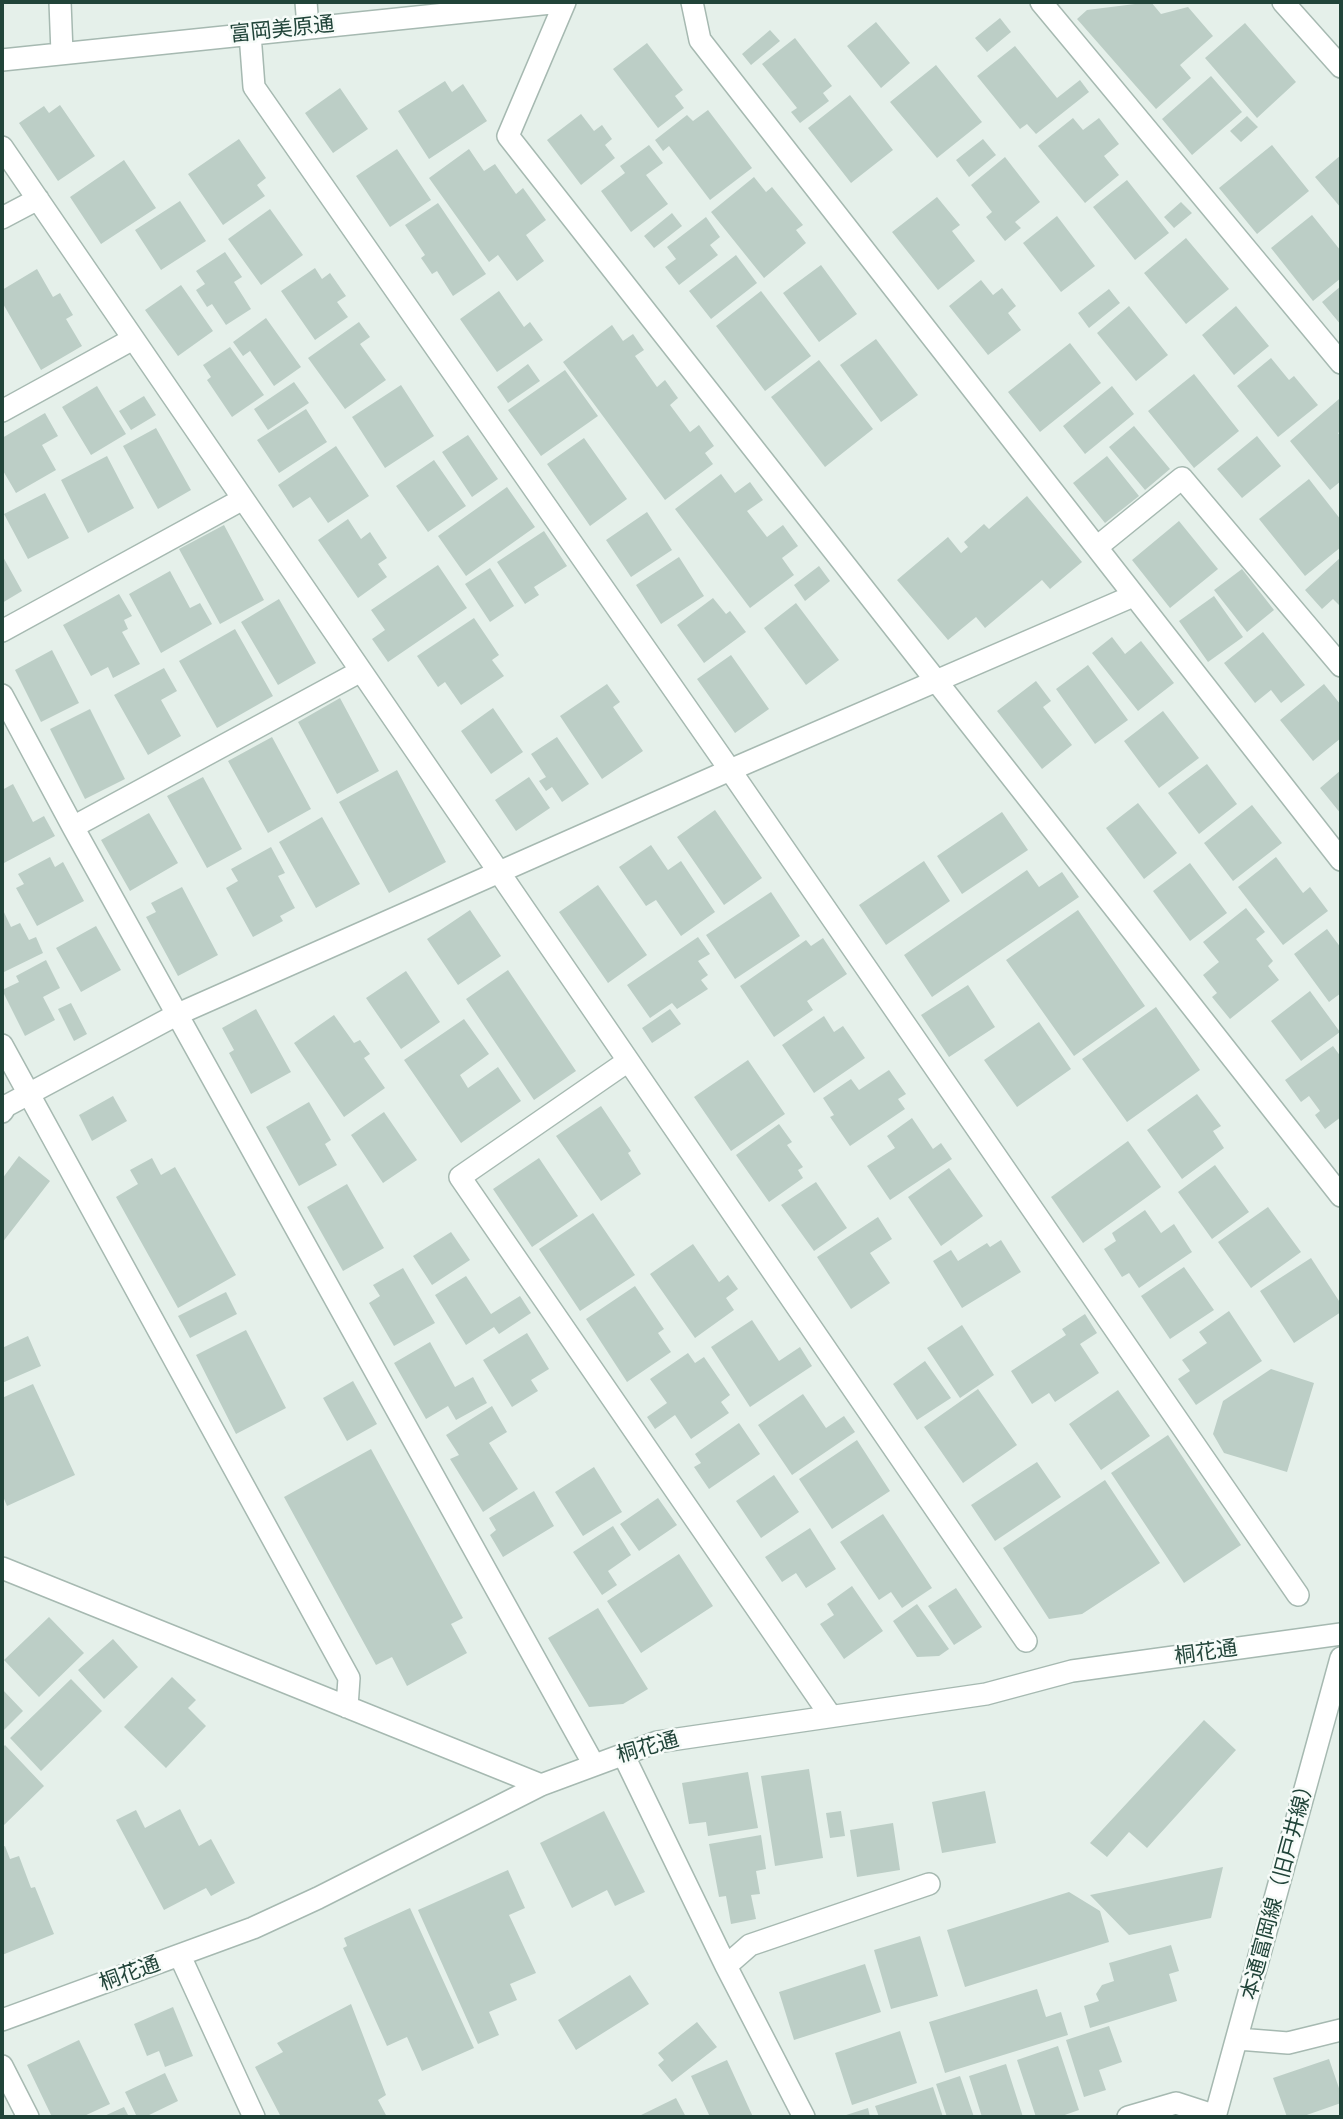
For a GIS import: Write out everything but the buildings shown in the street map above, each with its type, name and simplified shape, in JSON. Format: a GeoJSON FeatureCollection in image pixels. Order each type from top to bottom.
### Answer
{"type":"FeatureCollection","features":[{"type":"Feature","properties":{"kind":"street"},"geometry":{"type":"LineString","coordinates":[[60,2],[61,53]]}},
{"type":"Feature","properties":{"kind":"street"},"geometry":{"type":"LineString","coordinates":[[306,2],[308,26]]}},
{"type":"Feature","properties":{"kind":"street"},"geometry":{"type":"LineString","coordinates":[[563,2],[508,136],[1341,1196]]}},
{"type":"Feature","properties":{"kind":"street","name":"富岡美原通"},"geometry":{"type":"LineString","coordinates":[[2,60],[308,26],[563,2]]}},
{"type":"Feature","properties":{"kind":"street"},"geometry":{"type":"LineString","coordinates":[[692,2],[701,40],[1341,860]]}},
{"type":"Feature","properties":{"kind":"street"},"geometry":{"type":"LineString","coordinates":[[1041,2],[1341,363]]}},
{"type":"Feature","properties":{"kind":"street"},"geometry":{"type":"LineString","coordinates":[[1283,2],[1341,67]]}},
{"type":"Feature","properties":{"kind":"street"},"geometry":{"type":"LineString","coordinates":[[250,34],[254,87],[730,770],[1298,1595]]}},
{"type":"Feature","properties":{"kind":"street"},"geometry":{"type":"LineString","coordinates":[[2,147],[1026,1641]]}},
{"type":"Feature","properties":{"kind":"street"},"geometry":{"type":"LineString","coordinates":[[2,218],[38,199]]}},
{"type":"Feature","properties":{"kind":"street"},"geometry":{"type":"LineString","coordinates":[[2,411],[133,339]]}},
{"type":"Feature","properties":{"kind":"street"},"geometry":{"type":"LineString","coordinates":[[1097,547],[1182,478],[1341,666]]}},
{"type":"Feature","properties":{"kind":"street"},"geometry":{"type":"LineString","coordinates":[[2,631],[243,499]]}},
{"type":"Feature","properties":{"kind":"street"},"geometry":{"type":"LineString","coordinates":[[2,1112],[6,1106],[178,1014],[730,770],[1133,596]]}},
{"type":"Feature","properties":{"kind":"street"},"geometry":{"type":"LineString","coordinates":[[73,827],[361,671]]}},
{"type":"Feature","properties":{"kind":"street"},"geometry":{"type":"LineString","coordinates":[[2,695],[594,1765]]}},
{"type":"Feature","properties":{"kind":"street"},"geometry":{"type":"LineString","coordinates":[[2,1045],[349,1678],[347,1707]]}},
{"type":"Feature","properties":{"kind":"street"},"geometry":{"type":"LineString","coordinates":[[628,1061],[460,1177],[830,1715]]}},
{"type":"Feature","properties":{"kind":"street"},"geometry":{"type":"LineString","coordinates":[[2,1568],[541,1786]]}},
{"type":"Feature","properties":{"kind":"street","name":"桐花通"},"geometry":{"type":"LineString","coordinates":[[2,2020],[253,1928],[541,1786],[657,1742],[830,1715],[986,1695],[1072,1671],[1341,1634]]}},
{"type":"Feature","properties":{"kind":"street","name":"本通富岡線（旧戸井線）"},"geometry":{"type":"LineString","coordinates":[[1215,2117],[1341,1658]]}},
{"type":"Feature","properties":{"kind":"street"},"geometry":{"type":"LineString","coordinates":[[623,1754],[800,2116]]}},
{"type":"Feature","properties":{"kind":"street"},"geometry":{"type":"LineString","coordinates":[[726,1966],[750,1945],[929,1884]]}},
{"type":"Feature","properties":{"kind":"street"},"geometry":{"type":"LineString","coordinates":[[180,1956],[254,2117]]}},
{"type":"Feature","properties":{"kind":"street"},"geometry":{"type":"LineString","coordinates":[[1238,2039],[1289,2043],[1341,2030]]}},
{"type":"Feature","properties":{"kind":"street"},"geometry":{"type":"LineString","coordinates":[[2,2066],[27,2117]]}},
{"type":"Feature","properties":{"kind":"street"},"geometry":{"type":"LineString","coordinates":[[1128,2117],[1176,2103],[1215,2117]]}}]}
